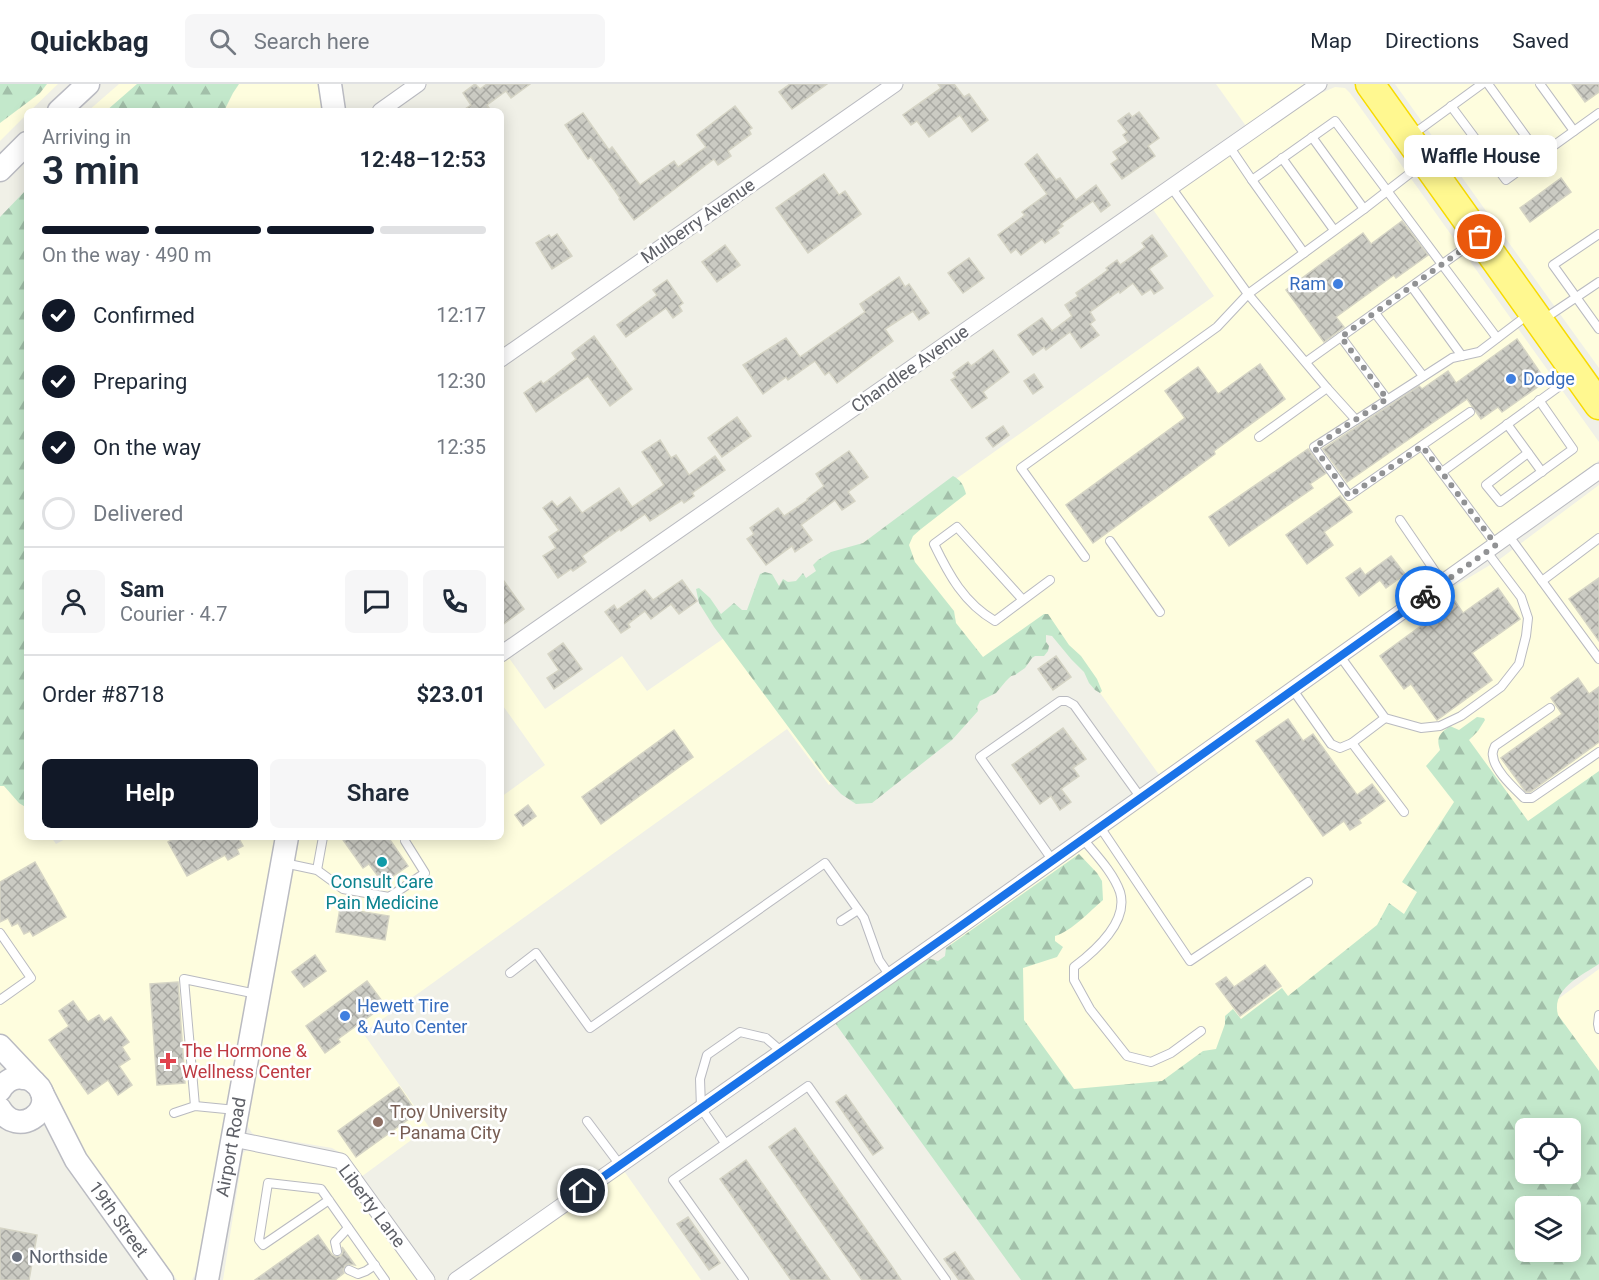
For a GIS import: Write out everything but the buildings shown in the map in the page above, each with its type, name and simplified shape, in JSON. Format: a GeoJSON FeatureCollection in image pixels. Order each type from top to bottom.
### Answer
{"type":"FeatureCollection","features":[{"type":"Feature","properties":{"kind":"highway"},"geometry":{"type":"LineString","coordinates":[[1370,84],[1599,404]]}},
{"type":"Feature","properties":{"kind":"main road"},"geometry":{"type":"LineString","coordinates":[[62,108],[88,84]]}},
{"type":"Feature","properties":{"kind":"main road"},"geometry":{"type":"LineString","coordinates":[[330,84],[334,108]]}},
{"type":"Feature","properties":{"kind":"main road"},"geometry":{"type":"LineString","coordinates":[[0,170],[24,146]]}},
{"type":"Feature","properties":{"kind":"main road","name":"Airport Road"},"geometry":{"type":"LineString","coordinates":[[207,1280],[286,840]]}},
{"type":"Feature","properties":{"kind":"main road","name":"19th Street"},"geometry":{"type":"LineString","coordinates":[[0,1046],[38,1087],[76,1160],[162,1280]]}},
{"type":"Feature","properties":{"kind":"main road"},"geometry":{"type":"LineString","coordinates":[[0,1090],[7,1082],[15,1078],[25,1078],[38,1087],[43,1102],[35,1117],[10,1120]]}},
{"type":"Feature","properties":{"kind":"main road"},"geometry":{"type":"LineString","coordinates":[[0,1083],[0,1090]]}},
{"type":"Feature","properties":{"kind":"main road","name":"19th Street"},"geometry":{"type":"LineString","coordinates":[[10,1120],[48,1133],[76,1160]]}},
{"type":"Feature","properties":{"kind":"street"},"geometry":{"type":"LineString","coordinates":[[384,108],[418,84]]}},
{"type":"Feature","properties":{"kind":"street","name":"Mulberry Avenue"},"geometry":{"type":"LineString","coordinates":[[504,357],[895,84]]}},
{"type":"Feature","properties":{"kind":"street","name":"Chandlee Avenue"},"geometry":{"type":"LineString","coordinates":[[504,652],[1319,84]]}},
{"type":"Feature","properties":{"kind":"street"},"geometry":{"type":"LineString","coordinates":[[456,1280],[1053,861],[1599,471]]}},
{"type":"Feature","properties":{"kind":"street","name":"Liberty Lane"},"geometry":{"type":"LineString","coordinates":[[233,1139],[341,1161],[427,1280]]}},
{"type":"Feature","properties":{"kind":"lane"},"geometry":{"type":"LineString","coordinates":[[1409,138],[1482,84]]}},
{"type":"Feature","properties":{"kind":"lane"},"geometry":{"type":"LineString","coordinates":[[1488,84],[1540,156]]}},
{"type":"Feature","properties":{"kind":"lane"},"geometry":{"type":"LineString","coordinates":[[1540,84],[1574,131]]}},
{"type":"Feature","properties":{"kind":"lane"},"geometry":{"type":"LineString","coordinates":[[1452,106],[1506,180],[1599,113]]}},
{"type":"Feature","properties":{"kind":"lane"},"geometry":{"type":"LineString","coordinates":[[1252,180],[1335,121],[1497,338]]}},
{"type":"Feature","properties":{"kind":"lane"},"geometry":{"type":"LineString","coordinates":[[1312,137],[1364,209]]}},
{"type":"Feature","properties":{"kind":"lane"},"geometry":{"type":"LineString","coordinates":[[1230,146],[1304,253]]}},
{"type":"Feature","properties":{"kind":"lane"},"geometry":{"type":"LineString","coordinates":[[1282,158],[1334,230]]}},
{"type":"Feature","properties":{"kind":"lane"},"geometry":{"type":"LineString","coordinates":[[1085,557],[1021,468],[1217,327],[1248,294],[1426,162]]}},
{"type":"Feature","properties":{"kind":"lane"},"geometry":{"type":"LineString","coordinates":[[1171,187],[1248,294],[1356,420]]}},
{"type":"Feature","properties":{"kind":"lane"},"geometry":{"type":"LineString","coordinates":[[1599,234],[1553,266],[1599,328]]}},
{"type":"Feature","properties":{"kind":"lane"},"geometry":{"type":"LineString","coordinates":[[1306,362],[1480,237]]}},
{"type":"Feature","properties":{"kind":"lane"},"geometry":{"type":"LineString","coordinates":[[1470,412],[1349,496],[1314,447],[1452,358],[1479,352],[1497,338],[1576,298],[1599,282]]}},
{"type":"Feature","properties":{"kind":"lane"},"geometry":{"type":"LineString","coordinates":[[1412,287],[1462,356]]}},
{"type":"Feature","properties":{"kind":"lane"},"geometry":{"type":"LineString","coordinates":[[1375,313],[1422,376]]}},
{"type":"Feature","properties":{"kind":"lane"},"geometry":{"type":"LineString","coordinates":[[1341,337],[1387,399]]}},
{"type":"Feature","properties":{"kind":"lane"},"geometry":{"type":"LineString","coordinates":[[1442,471],[1577,374]]}},
{"type":"Feature","properties":{"kind":"lane"},"geometry":{"type":"LineString","coordinates":[[1259,437],[1327,388]]}},
{"type":"Feature","properties":{"kind":"lane"},"geometry":{"type":"LineString","coordinates":[[1528,453],[1486,485],[1500,502],[1573,449],[1539,400]]}},
{"type":"Feature","properties":{"kind":"lane"},"geometry":{"type":"LineString","coordinates":[[1507,424],[1542,472]]}},
{"type":"Feature","properties":{"kind":"lane"},"geometry":{"type":"LineString","coordinates":[[1340,656],[1385,718],[1421,728],[1440,726],[1461,716],[1501,687],[1519,664],[1528,618],[1521,597],[1442,471],[1422,446]]}},
{"type":"Feature","properties":{"kind":"lane"},"geometry":{"type":"LineString","coordinates":[[1400,520],[1443,583]]}},
{"type":"Feature","properties":{"kind":"lane"},"geometry":{"type":"LineString","coordinates":[[1023,600],[957,527],[934,544],[965,598],[994,621],[1023,600],[1050,580]]}},
{"type":"Feature","properties":{"kind":"lane"},"geometry":{"type":"LineString","coordinates":[[1509,536],[1599,659]]}},
{"type":"Feature","properties":{"kind":"lane"},"geometry":{"type":"LineString","coordinates":[[1542,581],[1599,538]]}},
{"type":"Feature","properties":{"kind":"lane"},"geometry":{"type":"LineString","coordinates":[[1110,541],[1160,612]]}},
{"type":"Feature","properties":{"kind":"lane"},"geometry":{"type":"LineString","coordinates":[[1293,690],[1331,744],[1340,748],[1352,743],[1385,718]]}},
{"type":"Feature","properties":{"kind":"lane"},"geometry":{"type":"LineString","coordinates":[[1053,861],[980,757],[1043,712],[1060,701],[1067,700],[1074,705],[1141,798]]}},
{"type":"Feature","properties":{"kind":"lane"},"geometry":{"type":"LineString","coordinates":[[1550,708],[1495,746],[1492,755],[1496,766],[1510,785],[1524,798],[1532,798],[1599,752]]}},
{"type":"Feature","properties":{"kind":"lane"},"geometry":{"type":"LineString","coordinates":[[1352,743],[1404,812]]}},
{"type":"Feature","properties":{"kind":"lane"},"geometry":{"type":"LineString","coordinates":[[1100,827],[1190,962],[1308,882]]}},
{"type":"Feature","properties":{"kind":"lane"},"geometry":{"type":"LineString","coordinates":[[1083,839],[1108,868],[1120,894],[1120,915],[1107,937],[1089,956],[1074,967],[1074,980],[1090,1009],[1127,1056],[1151,1062],[1171,1053],[1201,1031]]}},
{"type":"Feature","properties":{"kind":"lane"},"geometry":{"type":"LineString","coordinates":[[317,870],[322,840]]}},
{"type":"Feature","properties":{"kind":"lane"},"geometry":{"type":"LineString","coordinates":[[282,863],[317,870],[343,889],[389,897],[425,873],[405,841]]}},
{"type":"Feature","properties":{"kind":"lane"},"geometry":{"type":"LineString","coordinates":[[510,973],[536,953],[590,1028],[825,863],[867,925],[879,960],[890,976]]}},
{"type":"Feature","properties":{"kind":"lane"},"geometry":{"type":"LineString","coordinates":[[841,921],[858,910]]}},
{"type":"Feature","properties":{"kind":"lane"},"geometry":{"type":"LineString","coordinates":[[0,933],[31,978],[0,1000]]}},
{"type":"Feature","properties":{"kind":"lane"},"geometry":{"type":"LineString","coordinates":[[195,1106],[184,979],[258,995]]}},
{"type":"Feature","properties":{"kind":"lane"},"geometry":{"type":"LineString","coordinates":[[1599,1015],[1599,1029]]}},
{"type":"Feature","properties":{"kind":"lane"},"geometry":{"type":"LineString","coordinates":[[725,1143],[701,1108],[700,1079],[706,1055],[740,1032],[766,1038],[781,1051]]}},
{"type":"Feature","properties":{"kind":"lane"},"geometry":{"type":"LineString","coordinates":[[744,1280],[673,1179],[808,1086],[946,1280]]}},
{"type":"Feature","properties":{"kind":"lane"},"geometry":{"type":"LineString","coordinates":[[174,1113],[195,1106],[238,1110]]}},
{"type":"Feature","properties":{"kind":"lane"},"geometry":{"type":"LineString","coordinates":[[587,1121],[620,1165]]}},
{"type":"Feature","properties":{"kind":"lane"},"geometry":{"type":"LineString","coordinates":[[329,1200],[263,1245],[259,1240],[268,1183],[321,1189],[329,1200],[348,1228],[375,1265],[385,1280]]}},
{"type":"Feature","properties":{"kind":"lane"},"geometry":{"type":"LineString","coordinates":[[336,1251],[335,1242],[348,1228]]}},
{"type":"Feature","properties":{"kind":"lane"},"geometry":{"type":"LineString","coordinates":[[349,1269],[358,1274],[375,1265]]}},
{"type":"Feature","properties":{"kind":"shaded area"},"geometry":{"type":"Polygon","coordinates":[[[0,84],[58,84],[33,108],[24,108],[24,117],[0,141],[0,84]]]}},
{"type":"Feature","properties":{"kind":"shaded area"},"geometry":{"type":"Polygon","coordinates":[[[119,84],[319,84],[323,108],[91,108],[119,84]]]}},
{"type":"Feature","properties":{"kind":"shaded area"},"geometry":{"type":"Polygon","coordinates":[[[1216,84],[1305,84],[1246,126],[1216,84]]]}},
{"type":"Feature","properties":{"kind":"shaded area"},"geometry":{"type":"Polygon","coordinates":[[[1395,84],[1599,84],[1599,368],[1565,321],[1395,84]]]}},
{"type":"Feature","properties":{"kind":"shaded area"},"geometry":{"type":"Polygon","coordinates":[[[1335,87],[1345,88],[1350,93],[1599,442],[1599,460],[1596,463],[1160,776],[1051,625],[829,785],[787,729],[363,1033],[429,1127],[361,1177],[346,1156],[332,1148],[252,1133],[247,1120],[297,840],[504,840],[504,795],[545,765],[504,707],[504,661],[509,658],[545,709],[622,656],[647,691],[963,474],[1214,296],[1152,208],[1312,97],[1335,87]]]}},
{"type":"Feature","properties":{"kind":"shaded area"},"geometry":{"type":"Polygon","coordinates":[[[1599,485],[1599,783],[1095,1145],[949,942],[1445,592],[1500,559],[1599,485]]]}},
{"type":"Feature","properties":{"kind":"shaded area"},"geometry":{"type":"Polygon","coordinates":[[[0,764],[24,799],[24,840],[53,840],[56,844],[63,840],[274,840],[197,1270],[192,1280],[177,1280],[0,1036],[0,764]]]}},
{"type":"Feature","properties":{"kind":"shaded area"},"geometry":{"type":"Polygon","coordinates":[[[1599,969],[1599,1087],[1543,1010],[1599,969]]]}},
{"type":"Feature","properties":{"kind":"shaded area"},"geometry":{"type":"Polygon","coordinates":[[[247,1150],[331,1165],[335,1168],[417,1280],[223,1280],[243,1153],[247,1150]]]}},
{"type":"Feature","properties":{"kind":"shaded area"},"geometry":{"type":"Polygon","coordinates":[[[624,1171],[701,1280],[468,1280],[624,1171]]]}},
{"type":"Feature","properties":{"kind":"green space"},"geometry":{"type":"Polygon","coordinates":[[[0,84],[47,84],[40,93],[0,123],[0,84]]]}},
{"type":"Feature","properties":{"kind":"green space"},"geometry":{"type":"Polygon","coordinates":[[[137,84],[239,84],[226,108],[109,108],[137,84]]]}},
{"type":"Feature","properties":{"kind":"green space"},"geometry":{"type":"Polygon","coordinates":[[[24,192],[24,806],[4,786],[0,786],[0,217],[24,192]]]}},
{"type":"Feature","properties":{"kind":"green space"},"geometry":{"type":"Polygon","coordinates":[[[953,476],[962,484],[966,494],[913,536],[909,545],[915,562],[954,611],[956,623],[983,657],[1044,614],[1048,614],[1069,645],[1081,656],[1097,679],[1102,691],[1100,693],[1095,690],[1084,672],[1052,636],[1046,635],[1046,642],[1049,646],[1044,656],[1032,658],[1025,668],[1011,676],[996,693],[980,701],[978,711],[952,740],[872,803],[856,804],[841,794],[827,779],[714,627],[699,603],[696,589],[699,588],[710,598],[721,614],[734,603],[742,610],[747,610],[760,574],[765,572],[772,574],[779,586],[783,579],[788,582],[796,581],[803,573],[806,578],[816,571],[813,565],[818,560],[831,552],[863,543],[953,476]]]}},
{"type":"Feature","properties":{"kind":"green space"},"geometry":{"type":"Polygon","coordinates":[[[1477,717],[1484,718],[1478,731],[1469,740],[1528,821],[1599,771],[1599,964],[1569,984],[1559,998],[1557,1006],[1558,1015],[1599,1071],[1599,1280],[1021,1280],[835,1023],[928,958],[938,961],[945,956],[946,948],[1079,854],[1102,881],[1103,900],[1074,925],[1055,936],[1055,941],[1063,947],[1057,957],[1023,968],[1024,1020],[1074,1089],[1162,1081],[1203,1051],[1216,1049],[1225,1024],[1225,1016],[1233,1009],[1241,1019],[1282,988],[1288,996],[1377,925],[1389,903],[1404,914],[1417,892],[1402,882],[1454,802],[1426,766],[1440,750],[1438,742],[1441,734],[1450,726],[1459,730],[1477,717]]]}},
{"type":"Feature","properties":{"kind":"way so far"},"geometry":{"type":"LineString","coordinates":[[1425,596],[1496,545],[1442,471],[1422,446],[1349,496],[1314,447],[1387,399],[1341,337],[1480,237]]}},
{"type":"Feature","properties":{"kind":"place","name":"Waffle House"},"geometry":{"type":"Point","coordinates":[1480,237]}},
{"type":"Feature","properties":{"kind":"place","name":"Ram"},"geometry":{"type":"Point","coordinates":[1338,284]}},
{"type":"Feature","properties":{"kind":"place","name":"Dodge"},"geometry":{"type":"Point","coordinates":[1511,379]}},
{"type":"Feature","properties":{"kind":"place","name":"Consult Care Pain Medicine"},"geometry":{"type":"Point","coordinates":[382,862]}},
{"type":"Feature","properties":{"kind":"place","name":"Hewett Tire & Auto Center"},"geometry":{"type":"Point","coordinates":[345,1016]}},
{"type":"Feature","properties":{"kind":"place","name":"The Hormone & Wellness Center"},"geometry":{"type":"Point","coordinates":[168,1061]}},
{"type":"Feature","properties":{"kind":"place","name":"Troy University - Panama City"},"geometry":{"type":"Point","coordinates":[378,1122]}},
{"type":"Feature","properties":{"kind":"place","name":"Northside"},"geometry":{"type":"Point","coordinates":[17,1257]}},
{"type":"Feature","properties":{"kind":"route"},"geometry":{"type":"LineString","coordinates":[[583,1191],[1425,596]]}}]}
